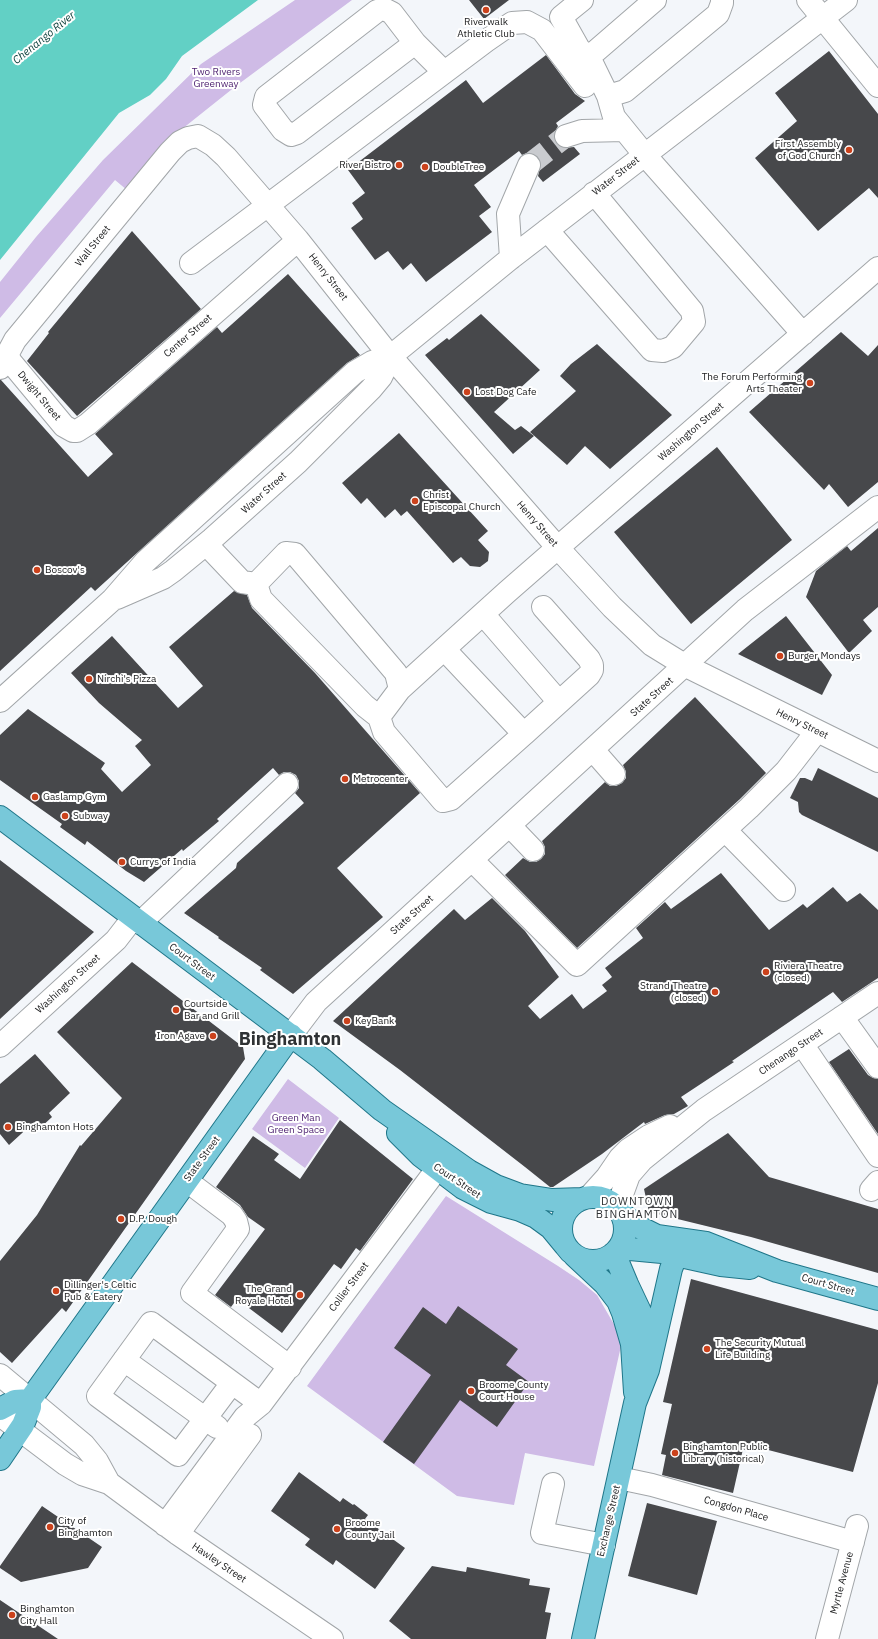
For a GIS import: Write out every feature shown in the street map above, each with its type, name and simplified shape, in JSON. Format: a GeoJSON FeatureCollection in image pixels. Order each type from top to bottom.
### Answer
{"type":"FeatureCollection","features":[{"type":"Feature","properties":{"kind":"main road","name":"Court Street"},"geometry":{"type":"LineString","coordinates":[[0,817],[136,921],[291,1035],[339,1072],[382,1110],[469,1170],[504,1190],[536,1198],[552,1200],[585,1198]]}},
{"type":"Feature","properties":{"kind":"main road","name":"State Street"},"geometry":{"type":"LineString","coordinates":[[0,1459],[20,1431],[28,1413],[30,1400],[291,1035]]}},
{"type":"Feature","properties":{"kind":"main road","name":"Court Street"},"geometry":{"type":"LineString","coordinates":[[382,1110],[405,1142],[437,1169],[463,1188],[484,1199],[499,1205],[520,1210],[536,1217],[551,1228],[570,1250]]}},
{"type":"Feature","properties":{"kind":"main road"},"geometry":{"type":"LineString","coordinates":[[585,1198],[605,1198],[620,1211],[625,1224],[625,1232],[624,1239],[617,1251],[605,1259],[595,1261],[584,1260],[570,1250],[561,1230],[563,1216],[572,1204],[585,1198]]}},
{"type":"Feature","properties":{"kind":"main road","name":"Court Street"},"geometry":{"type":"LineString","coordinates":[[620,1211],[639,1227],[657,1236],[706,1243],[777,1270],[878,1299]]}},
{"type":"Feature","properties":{"kind":"main road","name":"Exchange Street"},"geometry":{"type":"LineString","coordinates":[[570,1250],[605,1284],[618,1301],[623,1312],[632,1344],[635,1402]]}},
{"type":"Feature","properties":{"kind":"main road","name":"Court Street"},"geometry":{"type":"LineString","coordinates":[[617,1251],[662,1252],[730,1266],[777,1270]]}},
{"type":"Feature","properties":{"kind":"main road","name":"Exchange Street"},"geometry":{"type":"LineString","coordinates":[[617,1251],[627,1284],[644,1320],[650,1347],[650,1362]]}},
{"type":"Feature","properties":{"kind":"main road","name":"Exchange Street"},"geometry":{"type":"LineString","coordinates":[[583,1639],[635,1402],[650,1362],[671,1269],[674,1261],[679,1255]]}},
{"type":"Feature","properties":{"kind":"main road"},"geometry":{"type":"LineString","coordinates":[[0,1409],[15,1401],[30,1400]]}},
{"type":"Feature","properties":{"kind":"street"},"geometry":{"type":"LineString","coordinates":[[582,0],[560,17],[579,49],[589,57],[608,96],[614,117],[644,154],[803,334]]}},
{"type":"Feature","properties":{"kind":"street"},"geometry":{"type":"LineString","coordinates":[[589,57],[655,0]]}},
{"type":"Feature","properties":{"kind":"street"},"geometry":{"type":"LineString","coordinates":[[608,96],[624,91],[718,14],[722,0]]}},
{"type":"Feature","properties":{"kind":"street"},"geometry":{"type":"LineString","coordinates":[[808,0],[878,86]]}},
{"type":"Feature","properties":{"kind":"street","name":"Water Street"},"geometry":{"type":"LineString","coordinates":[[0,701],[112,600],[145,562],[355,372],[372,362],[391,356],[511,258],[594,193],[846,0]]}},
{"type":"Feature","properties":{"kind":"street"},"geometry":{"type":"LineString","coordinates":[[415,43],[297,132],[291,134],[283,130],[264,105],[266,97],[377,11],[384,9],[392,13],[415,43],[444,72]]}},
{"type":"Feature","properties":{"kind":"street"},"geometry":{"type":"LineString","coordinates":[[191,263],[444,72],[512,23],[527,22],[542,30],[585,86]]}},
{"type":"Feature","properties":{"kind":"street"},"geometry":{"type":"LineString","coordinates":[[566,136],[582,131],[624,130]]}},
{"type":"Feature","properties":{"kind":"street","name":"Henry Street"},"geometry":{"type":"LineString","coordinates":[[198,136],[221,152],[298,240],[391,356],[558,548],[612,607],[652,645],[686,666],[817,731],[874,754]]}},
{"type":"Feature","properties":{"kind":"street","name":"Wall Street"},"geometry":{"type":"LineString","coordinates":[[4,361],[15,340],[170,152],[180,142],[188,138],[198,136]]}},
{"type":"Feature","properties":{"kind":"street"},"geometry":{"type":"LineString","coordinates":[[511,258],[508,214],[529,164]]}},
{"type":"Feature","properties":{"kind":"street"},"geometry":{"type":"LineString","coordinates":[[547,230],[652,350],[663,351],[673,346],[694,322],[692,310],[594,193]]}},
{"type":"Feature","properties":{"kind":"street","name":"Center Street"},"geometry":{"type":"LineString","coordinates":[[77,431],[88,424],[298,240]]}},
{"type":"Feature","properties":{"kind":"street","name":"Washington Street"},"geometry":{"type":"LineString","coordinates":[[379,717],[400,689],[444,649],[878,268]]}},
{"type":"Feature","properties":{"kind":"street","name":"Water Street"},"geometry":{"type":"LineString","coordinates":[[112,600],[163,578],[184,564],[298,462],[371,389],[380,378],[391,356]]}},
{"type":"Feature","properties":{"kind":"street","name":"Dwight Street"},"geometry":{"type":"LineString","coordinates":[[4,361],[10,361],[64,426],[73,431],[77,431]]}},
{"type":"Feature","properties":{"kind":"street"},"geometry":{"type":"LineString","coordinates":[[253,464],[271,486]]}},
{"type":"Feature","properties":{"kind":"street","name":"State Street"},"geometry":{"type":"LineString","coordinates":[[291,1035],[316,1002],[686,666],[745,610],[878,507]]}},
{"type":"Feature","properties":{"kind":"street"},"geometry":{"type":"LineString","coordinates":[[193,519],[242,582],[256,584]]}},
{"type":"Feature","properties":{"kind":"street"},"geometry":{"type":"LineString","coordinates":[[256,584],[286,553],[295,554],[396,673],[400,689]]}},
{"type":"Feature","properties":{"kind":"street"},"geometry":{"type":"LineString","coordinates":[[256,584],[261,599],[365,706],[379,717],[384,732],[443,800],[451,799],[589,675],[592,670],[592,665],[589,659],[543,607]]}},
{"type":"Feature","properties":{"kind":"street"},"geometry":{"type":"LineString","coordinates":[[483,614],[559,702]]}},
{"type":"Feature","properties":{"kind":"street"},"geometry":{"type":"LineString","coordinates":[[444,649],[524,734]]}},
{"type":"Feature","properties":{"kind":"street"},"geometry":{"type":"LineString","coordinates":[[472,860],[577,965],[725,830],[786,771],[817,731]]}},
{"type":"Feature","properties":{"kind":"street"},"geometry":{"type":"LineString","coordinates":[[593,750],[614,774]]}},
{"type":"Feature","properties":{"kind":"street","name":"Washington Street"},"geometry":{"type":"LineString","coordinates":[[0,1046],[287,784]]}},
{"type":"Feature","properties":{"kind":"street"},"geometry":{"type":"LineString","coordinates":[[510,826],[533,850]]}},
{"type":"Feature","properties":{"kind":"street"},"geometry":{"type":"LineString","coordinates":[[725,830],[784,890]]}},
{"type":"Feature","properties":{"kind":"street","name":"Chenango Street"},"geometry":{"type":"LineString","coordinates":[[620,1211],[626,1180],[642,1160],[704,1110],[878,993]]}},
{"type":"Feature","properties":{"kind":"street"},"geometry":{"type":"LineString","coordinates":[[842,1018],[878,1067]]}},
{"type":"Feature","properties":{"kind":"street"},"geometry":{"type":"LineString","coordinates":[[802,1044],[878,1156]]}},
{"type":"Feature","properties":{"kind":"street","name":"Chenango Street"},"geometry":{"type":"LineString","coordinates":[[585,1198],[608,1177],[620,1158],[632,1146],[649,1136],[704,1110]]}},
{"type":"Feature","properties":{"kind":"street","name":"Collier Street"},"geometry":{"type":"LineString","coordinates":[[171,1529],[230,1437],[245,1417],[261,1404],[290,1367],[437,1169]]}},
{"type":"Feature","properties":{"kind":"street"},"geometry":{"type":"LineString","coordinates":[[187,1181],[232,1215],[236,1221],[238,1229],[192,1293],[290,1367]]}},
{"type":"Feature","properties":{"kind":"street"},"geometry":{"type":"LineString","coordinates":[[232,1383],[178,1455],[98,1396],[151,1323],[261,1404]]}},
{"type":"Feature","properties":{"kind":"street"},"geometry":{"type":"LineString","coordinates":[[124,1360],[230,1437]]}},
{"type":"Feature","properties":{"kind":"street","name":"Hawley Street"},"geometry":{"type":"LineString","coordinates":[[0,1375],[84,1445],[97,1461],[109,1483]]}},
{"type":"Feature","properties":{"kind":"street","name":"Collier Street"},"geometry":{"type":"LineString","coordinates":[[171,1529],[254,1430],[260,1417],[261,1404]]}},
{"type":"Feature","properties":{"kind":"street","name":"Hawley Street"},"geometry":{"type":"LineString","coordinates":[[0,1414],[20,1431],[72,1469],[109,1483],[171,1529],[332,1639]]}},
{"type":"Feature","properties":{"kind":"street","name":"Congdon Place"},"geometry":{"type":"LineString","coordinates":[[619,1478],[855,1534]]}},
{"type":"Feature","properties":{"kind":"street"},"geometry":{"type":"LineString","coordinates":[[553,1484],[542,1533],[604,1545]]}},
{"type":"Feature","properties":{"kind":"street","name":"Myrtle Avenue"},"geometry":{"type":"LineString","coordinates":[[827,1639],[855,1534]]}},
{"type":"Feature","properties":{"kind":"green space","name":"Two Rivers Greenway"},"geometry":{"type":"Polygon","coordinates":[[[295,0],[352,0],[236,86],[172,137],[127,190],[115,180],[0,318],[0,282],[36,237],[103,160],[201,64],[295,0]]]}},
{"type":"Feature","properties":{"kind":"green space","name":"Green Man Green Space"},"geometry":{"type":"Polygon","coordinates":[[[288,1079],[339,1118],[305,1168],[252,1129],[288,1079]]]}},
{"type":"Feature","properties":{"kind":"green space"},"geometry":{"type":"Polygon","coordinates":[[[446,1196],[558,1266],[579,1280],[597,1295],[615,1326],[621,1346],[594,1466],[525,1453],[514,1505],[457,1496],[307,1386],[446,1196]]]}},
{"type":"Feature","properties":{"kind":"water","name":"Chenango River"},"geometry":{"type":"Polygon","coordinates":[[[0,0],[258,0],[182,56],[166,79],[150,95],[119,113],[0,260],[0,0]]]}},
{"type":"Feature","properties":{"kind":"building","name":"Riverwalk Athletic Club"},"geometry":{"type":"Polygon","coordinates":[[[469,0],[509,0],[484,19],[469,0]]]}},
{"type":"Feature","properties":{"kind":"building","name":"First Assembly of God Church"},"geometry":{"type":"Polygon","coordinates":[[[829,51],[878,114],[878,198],[869,188],[818,231],[755,158],[797,121],[775,93],[829,51]]]}},
{"type":"Feature","properties":{"kind":"building","name":"DoubleTree"},"geometry":{"type":"Polygon","coordinates":[[[546,55],[575,94],[585,101],[556,123],[558,126],[554,134],[554,140],[558,145],[564,148],[574,147],[580,154],[543,182],[538,176],[541,164],[539,157],[534,153],[522,155],[519,151],[474,185],[491,207],[479,216],[492,232],[426,282],[411,263],[403,270],[388,251],[375,260],[351,228],[363,219],[352,203],[365,193],[348,170],[466,80],[483,103],[546,55]]]}},
{"type":"Feature","properties":{"kind":"building"},"geometry":{"type":"Polygon","coordinates":[[[132,231],[201,309],[77,416],[27,361],[49,333],[48,332],[132,231]]]}},
{"type":"Feature","properties":{"kind":"building"},"geometry":{"type":"Polygon","coordinates":[[[288,274],[360,355],[347,363],[95,591],[91,587],[0,671],[0,380],[88,477],[113,454],[95,434],[217,327],[222,333],[288,274]]]}},
{"type":"Feature","properties":{"kind":"building"},"geometry":{"type":"Polygon","coordinates":[[[481,314],[540,370],[494,412],[515,430],[521,426],[534,436],[513,454],[425,355],[447,338],[449,340],[481,314]]]}},
{"type":"Feature","properties":{"kind":"building","name":"The Forum Performing Arts Theater"},"geometry":{"type":"Polygon","coordinates":[[[841,332],[868,356],[878,345],[878,482],[848,507],[829,484],[824,490],[749,412],[841,332]]]}},
{"type":"Feature","properties":{"kind":"building"},"geometry":{"type":"Polygon","coordinates":[[[597,344],[672,415],[610,469],[585,446],[567,465],[530,432],[576,391],[560,376],[571,364],[597,344]]]}},
{"type":"Feature","properties":{"kind":"building","name":"Christ Episcopal Church"},"geometry":{"type":"Polygon","coordinates":[[[399,433],[488,531],[478,540],[489,552],[488,561],[480,567],[470,566],[461,557],[453,563],[407,511],[401,516],[395,509],[385,518],[367,498],[361,504],[342,483],[399,433]]]}},
{"type":"Feature","properties":{"kind":"building"},"geometry":{"type":"Polygon","coordinates":[[[717,447],[792,540],[691,624],[614,532],[717,447]]]}},
{"type":"Feature","properties":{"kind":"building"},"geometry":{"type":"Polygon","coordinates":[[[878,528],[878,607],[863,620],[872,631],[849,653],[806,597],[816,571],[847,546],[851,551],[878,528]]]}},
{"type":"Feature","properties":{"kind":"building"},"geometry":{"type":"Polygon","coordinates":[[[234,591],[247,595],[252,608],[315,673],[420,793],[337,868],[383,917],[293,994],[260,970],[262,968],[184,913],[236,868],[237,863],[304,803],[295,793],[299,788],[299,781],[296,775],[290,772],[284,772],[279,775],[273,768],[217,819],[219,821],[183,851],[182,849],[144,882],[126,871],[87,841],[85,845],[60,827],[62,824],[0,780],[0,735],[28,709],[105,763],[101,769],[122,792],[151,765],[135,746],[142,740],[99,703],[71,673],[112,636],[178,708],[203,686],[169,647],[234,591]]]}},
{"type":"Feature","properties":{"kind":"building"},"geometry":{"type":"Polygon","coordinates":[[[786,616],[832,675],[822,695],[738,654],[786,616]]]}},
{"type":"Feature","properties":{"kind":"building"},"geometry":{"type":"Polygon","coordinates":[[[695,697],[766,773],[740,799],[577,948],[505,875],[523,858],[530,862],[536,862],[541,859],[545,854],[545,847],[542,841],[605,782],[610,786],[616,786],[622,783],[626,778],[626,772],[623,765],[695,697]]]}},
{"type":"Feature","properties":{"kind":"building"},"geometry":{"type":"Polygon","coordinates":[[[818,768],[878,798],[878,852],[802,815],[799,812],[798,802],[790,798],[800,778],[805,778],[812,781],[818,768]]]}},
{"type":"Feature","properties":{"kind":"building"},"geometry":{"type":"Polygon","coordinates":[[[0,860],[94,932],[0,1019],[0,860]]]}},
{"type":"Feature","properties":{"kind":"building"},"geometry":{"type":"Polygon","coordinates":[[[721,873],[769,930],[803,904],[807,908],[833,887],[847,902],[860,893],[878,910],[878,978],[842,1002],[833,992],[732,1061],[734,1062],[681,1097],[688,1106],[674,1114],[665,1115],[645,1124],[644,1122],[602,1154],[553,1187],[550,1187],[400,1070],[333,1021],[454,909],[465,920],[492,898],[525,931],[559,977],[528,1006],[540,1019],[572,994],[583,1009],[607,991],[602,985],[612,977],[605,968],[643,938],[636,928],[665,902],[671,909],[721,873]]]}},
{"type":"Feature","properties":{"kind":"building"},"geometry":{"type":"Polygon","coordinates":[[[132,962],[243,1047],[245,1059],[66,1312],[62,1308],[12,1363],[0,1352],[0,1261],[37,1215],[80,1145],[81,1146],[122,1098],[57,1032],[132,962]]]}},
{"type":"Feature","properties":{"kind":"building"},"geometry":{"type":"Polygon","coordinates":[[[849,1049],[868,1075],[878,1079],[878,1134],[829,1062],[849,1049]]]}},
{"type":"Feature","properties":{"kind":"building"},"geometry":{"type":"Polygon","coordinates":[[[35,1054],[70,1093],[49,1113],[52,1117],[39,1129],[33,1123],[9,1145],[0,1134],[0,1084],[35,1054]]]}},
{"type":"Feature","properties":{"kind":"building"},"geometry":{"type":"Polygon","coordinates":[[[340,1120],[413,1179],[360,1251],[356,1248],[341,1269],[334,1264],[282,1333],[237,1299],[231,1307],[215,1295],[265,1229],[248,1217],[240,1205],[216,1187],[253,1136],[279,1154],[274,1160],[300,1179],[340,1120]]]}},
{"type":"Feature","properties":{"kind":"building"},"geometry":{"type":"Polygon","coordinates":[[[728,1133],[769,1177],[878,1209],[878,1273],[751,1237],[649,1212],[644,1189],[728,1133]]]}},
{"type":"Feature","properties":{"kind":"building"},"geometry":{"type":"Polygon","coordinates":[[[691,1279],[878,1330],[878,1383],[853,1472],[749,1445],[748,1451],[743,1449],[733,1493],[662,1475],[666,1455],[661,1454],[672,1404],[663,1402],[691,1279]]]}},
{"type":"Feature","properties":{"kind":"building","name":"Broome County Court House"},"geometry":{"type":"Polygon","coordinates":[[[458,1306],[518,1349],[506,1365],[529,1382],[497,1427],[460,1400],[414,1464],[383,1442],[431,1375],[394,1348],[423,1307],[446,1324],[458,1306]]]}},
{"type":"Feature","properties":{"kind":"building","name":"Broome County Jail"},"geometry":{"type":"Polygon","coordinates":[[[299,1472],[340,1502],[343,1498],[353,1505],[354,1504],[368,1515],[365,1519],[405,1548],[375,1589],[336,1560],[333,1565],[305,1545],[310,1539],[271,1511],[299,1472]]]}},
{"type":"Feature","properties":{"kind":"building"},"geometry":{"type":"Polygon","coordinates":[[[647,1503],[717,1521],[697,1595],[628,1576],[647,1503]]]}},
{"type":"Feature","properties":{"kind":"building","name":"City of Binghamton"},"geometry":{"type":"Polygon","coordinates":[[[42,1506],[102,1547],[88,1568],[21,1582],[0,1568],[0,1566],[42,1506]]]}},
{"type":"Feature","properties":{"kind":"building"},"geometry":{"type":"Polygon","coordinates":[[[432,1566],[466,1572],[467,1567],[530,1579],[529,1585],[550,1588],[545,1612],[551,1613],[546,1639],[411,1639],[389,1621],[432,1566]]]}},
{"type":"Feature","properties":{"kind":"building","name":"Binghamton City Hall"},"geometry":{"type":"Polygon","coordinates":[[[0,1600],[58,1639],[0,1639],[0,1600]]]}},
{"type":"Feature","properties":{"kind":"tunnel"},"geometry":{"type":"LineString","coordinates":[[529,165],[566,136]]}},
{"type":"Feature","properties":{"kind":"place","name":"Riverwalk Athletic Club"},"geometry":{"type":"Point","coordinates":[486,10]}},
{"type":"Feature","properties":{"kind":"place","name":"First Assembly of God Church"},"geometry":{"type":"Point","coordinates":[849,150]}},
{"type":"Feature","properties":{"kind":"place","name":"River Bistro"},"geometry":{"type":"Point","coordinates":[399,165]}},
{"type":"Feature","properties":{"kind":"place","name":"DoubleTree"},"geometry":{"type":"Point","coordinates":[425,167]}},
{"type":"Feature","properties":{"kind":"place","name":"The Forum Performing Arts Theater"},"geometry":{"type":"Point","coordinates":[810,383]}},
{"type":"Feature","properties":{"kind":"place","name":"Lost Dog Cafe"},"geometry":{"type":"Point","coordinates":[467,392]}},
{"type":"Feature","properties":{"kind":"place","name":"Christ Episcopal Church"},"geometry":{"type":"Point","coordinates":[415,501]}},
{"type":"Feature","properties":{"kind":"place","name":"Boscov's"},"geometry":{"type":"Point","coordinates":[37,570]}},
{"type":"Feature","properties":{"kind":"place","name":"Burger Mondays"},"geometry":{"type":"Point","coordinates":[780,656]}},
{"type":"Feature","properties":{"kind":"place","name":"Nirchi's Pizza"},"geometry":{"type":"Point","coordinates":[89,679]}},
{"type":"Feature","properties":{"kind":"place","name":"Metrocenter"},"geometry":{"type":"Point","coordinates":[345,779]}},
{"type":"Feature","properties":{"kind":"place","name":"Gaslamp Gym"},"geometry":{"type":"Point","coordinates":[35,797]}},
{"type":"Feature","properties":{"kind":"place","name":"Subway"},"geometry":{"type":"Point","coordinates":[65,816]}},
{"type":"Feature","properties":{"kind":"place","name":"Currys of India"},"geometry":{"type":"Point","coordinates":[122,862]}},
{"type":"Feature","properties":{"kind":"place","name":"Riviera Theatre (closed)"},"geometry":{"type":"Point","coordinates":[766,972]}},
{"type":"Feature","properties":{"kind":"place","name":"Strand Theatre (closed)"},"geometry":{"type":"Point","coordinates":[715,992]}},
{"type":"Feature","properties":{"kind":"place","name":"Courtside Bar and Grill"},"geometry":{"type":"Point","coordinates":[176,1010]}},
{"type":"Feature","properties":{"kind":"place","name":"KeyBank"},"geometry":{"type":"Point","coordinates":[347,1021]}},
{"type":"Feature","properties":{"kind":"place","name":"Iron Agave"},"geometry":{"type":"Point","coordinates":[213,1036]}},
{"type":"Feature","properties":{"kind":"place","name":"Binghamton Hots"},"geometry":{"type":"Point","coordinates":[8,1127]}},
{"type":"Feature","properties":{"kind":"place","name":"D.P. Dough"},"geometry":{"type":"Point","coordinates":[121,1219]}},
{"type":"Feature","properties":{"kind":"place","name":"Dillinger's Celtic Pub & Eatery"},"geometry":{"type":"Point","coordinates":[56,1291]}},
{"type":"Feature","properties":{"kind":"place","name":"The Grand Royale Hotel"},"geometry":{"type":"Point","coordinates":[300,1295]}},
{"type":"Feature","properties":{"kind":"place","name":"The Security Mutual Life Building"},"geometry":{"type":"Point","coordinates":[707,1349]}},
{"type":"Feature","properties":{"kind":"place","name":"Broome County Court House"},"geometry":{"type":"Point","coordinates":[471,1391]}},
{"type":"Feature","properties":{"kind":"place","name":"Binghamton Public Library (historical)"},"geometry":{"type":"Point","coordinates":[675,1453]}},
{"type":"Feature","properties":{"kind":"place","name":"City of Binghamton"},"geometry":{"type":"Point","coordinates":[50,1527]}},
{"type":"Feature","properties":{"kind":"place","name":"Broome County Jail"},"geometry":{"type":"Point","coordinates":[337,1529]}},
{"type":"Feature","properties":{"kind":"place","name":"Binghamton City Hall"},"geometry":{"type":"Point","coordinates":[12,1615]}},
{"type":"Feature","properties":{"kind":"district","name":"Binghamton"},"geometry":{"type":"Point","coordinates":[290,1040]}},
{"type":"Feature","properties":{"kind":"district","name":"DOWNTOWN BINGHAMTON"},"geometry":{"type":"Point","coordinates":[637,1208]}}]}
